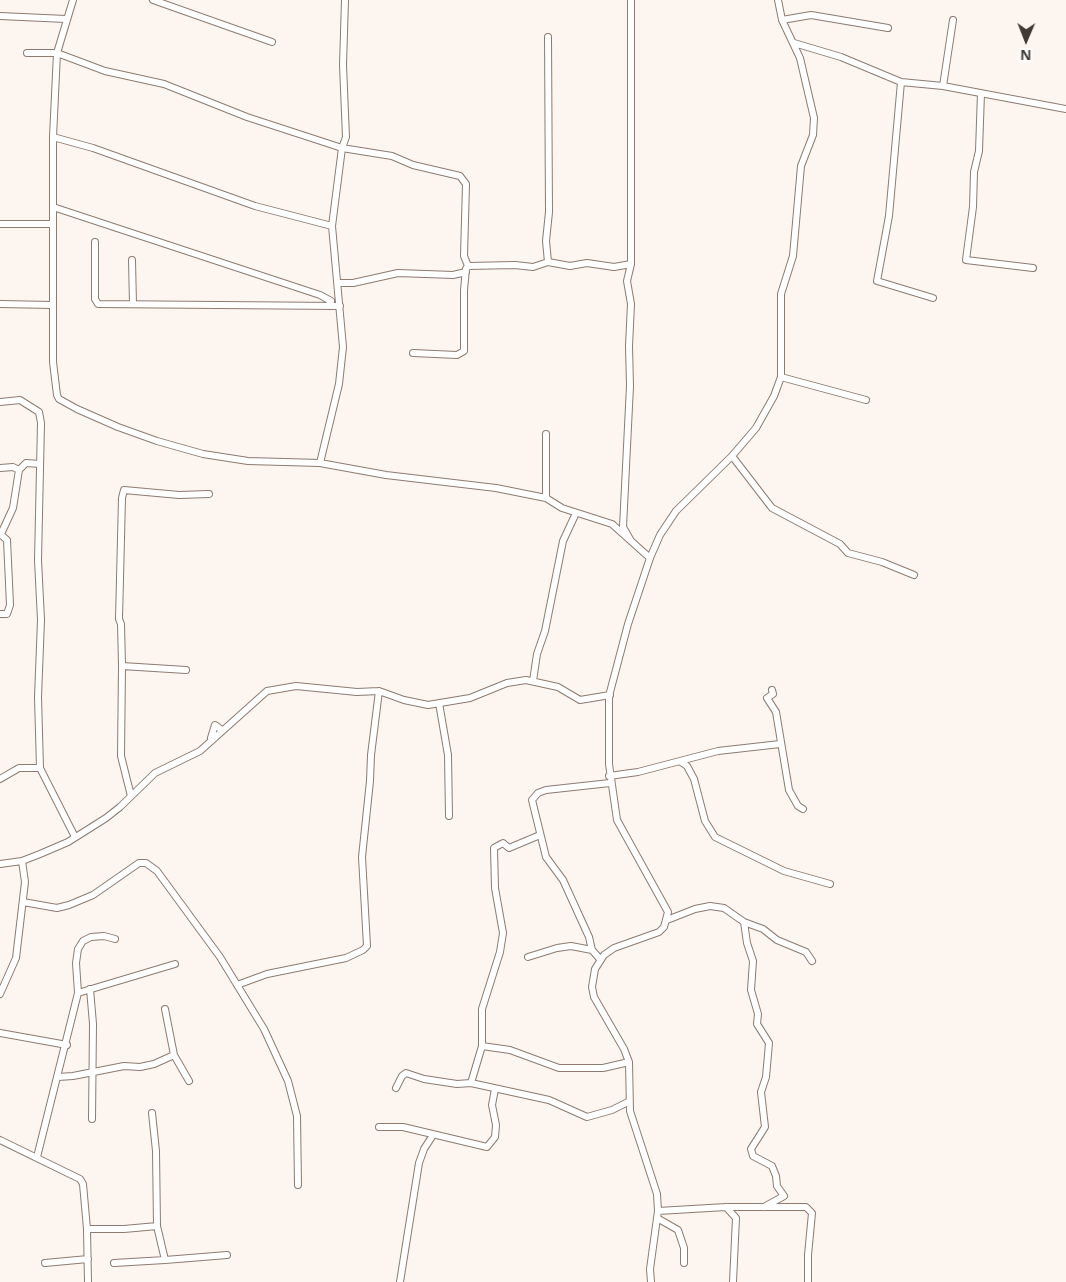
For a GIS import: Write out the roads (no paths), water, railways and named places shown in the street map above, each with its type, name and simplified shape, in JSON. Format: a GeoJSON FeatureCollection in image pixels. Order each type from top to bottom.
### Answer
{"type":"FeatureCollection","features":[{"type":"Feature","properties":{"kind":"street"},"geometry":{"type":"LineString","coordinates":[[72,0],[56,54],[53,137],[53,381],[59,399],[126,430],[203,454],[248,461],[320,463],[386,476],[496,488],[546,498],[554,505],[612,524],[650,558]]}},
{"type":"Feature","properties":{"kind":"street"},"geometry":{"type":"LineString","coordinates":[[153,0],[174,3],[272,42]]}},
{"type":"Feature","properties":{"kind":"street"},"geometry":{"type":"LineString","coordinates":[[320,463],[323,459],[340,384],[343,347],[332,226],[342,148],[346,137],[343,65],[345,0]]}},
{"type":"Feature","properties":{"kind":"street"},"geometry":{"type":"LineString","coordinates":[[631,0],[631,264],[627,281],[632,304],[623,527],[631,541]]}},
{"type":"Feature","properties":{"kind":"street"},"geometry":{"type":"LineString","coordinates":[[651,1282],[650,1269],[657,1214],[656,1194],[650,1169],[628,1102],[629,1062],[624,1049],[594,997],[593,975],[600,959],[614,948],[659,932],[667,920],[665,906],[621,831],[617,820],[610,780],[610,695],[625,634],[650,558],[660,535],[676,511],[732,456],[756,428],[774,396],[781,377],[781,294],[793,256],[801,166],[813,135],[814,118],[807,83],[794,43],[782,20],[778,0]]}},
{"type":"Feature","properties":{"kind":"street"},"geometry":{"type":"LineString","coordinates":[[782,20],[811,15],[888,28]]}},
{"type":"Feature","properties":{"kind":"street"},"geometry":{"type":"LineString","coordinates":[[0,16],[66,19]]}},
{"type":"Feature","properties":{"kind":"street"},"geometry":{"type":"LineString","coordinates":[[943,86],[954,20]]}},
{"type":"Feature","properties":{"kind":"street"},"geometry":{"type":"LineString","coordinates":[[548,38],[549,212],[546,241],[548,262]]}},
{"type":"Feature","properties":{"kind":"street"},"geometry":{"type":"LineString","coordinates":[[794,43],[841,57],[901,82],[943,86],[1066,108]]}},
{"type":"Feature","properties":{"kind":"street"},"geometry":{"type":"LineString","coordinates":[[27,53],[56,54],[106,71],[164,84],[247,117],[342,148],[392,156],[413,165],[452,172],[464,178],[466,184],[464,256],[467,269],[464,351],[457,355],[413,353]]}},
{"type":"Feature","properties":{"kind":"street"},"geometry":{"type":"LineString","coordinates":[[901,82],[888,216],[876,281],[933,298]]}},
{"type":"Feature","properties":{"kind":"street"},"geometry":{"type":"LineString","coordinates":[[981,94],[979,151],[974,172],[973,207],[966,260],[1033,268]]}},
{"type":"Feature","properties":{"kind":"street"},"geometry":{"type":"LineString","coordinates":[[53,137],[93,148],[255,206],[332,226]]}},
{"type":"Feature","properties":{"kind":"street"},"geometry":{"type":"LineString","coordinates":[[53,208],[302,289],[331,301],[329,306]]}},
{"type":"Feature","properties":{"kind":"street"},"geometry":{"type":"LineString","coordinates":[[0,224],[53,224]]}},
{"type":"Feature","properties":{"kind":"street"},"geometry":{"type":"LineString","coordinates":[[95,242],[96,302],[106,304],[340,306]]}},
{"type":"Feature","properties":{"kind":"street"},"geometry":{"type":"LineString","coordinates":[[132,260],[133,304]]}},
{"type":"Feature","properties":{"kind":"street"},"geometry":{"type":"LineString","coordinates":[[338,283],[353,283],[398,273],[453,275],[467,269],[515,265],[533,267],[548,262],[570,266],[587,263],[614,267],[631,264]]}},
{"type":"Feature","properties":{"kind":"street"},"geometry":{"type":"LineString","coordinates":[[0,304],[53,305]]}},
{"type":"Feature","properties":{"kind":"street"},"geometry":{"type":"LineString","coordinates":[[781,377],[866,400]]}},
{"type":"Feature","properties":{"kind":"street"},"geometry":{"type":"LineString","coordinates":[[0,402],[20,400],[39,412],[38,560],[41,620],[38,697],[40,768],[75,837]]}},
{"type":"Feature","properties":{"kind":"street"},"geometry":{"type":"LineString","coordinates":[[546,434],[546,498]]}},
{"type":"Feature","properties":{"kind":"street"},"geometry":{"type":"LineString","coordinates":[[732,456],[772,508],[840,544],[848,553],[882,562],[914,575]]}},
{"type":"Feature","properties":{"kind":"street"},"geometry":{"type":"LineString","coordinates":[[0,614],[7,614],[10,605],[7,540],[1,534],[13,508],[19,470],[26,463],[40,464]]}},
{"type":"Feature","properties":{"kind":"street"},"geometry":{"type":"LineString","coordinates":[[0,468],[19,470]]}},
{"type":"Feature","properties":{"kind":"street"},"geometry":{"type":"LineString","coordinates":[[131,796],[121,756],[122,666],[121,624],[118,619],[122,498],[124,490],[209,494]]}},
{"type":"Feature","properties":{"kind":"street"},"geometry":{"type":"LineString","coordinates":[[533,681],[537,654],[545,631],[563,541],[576,513]]}},
{"type":"Feature","properties":{"kind":"street"},"geometry":{"type":"LineString","coordinates":[[122,666],[186,670]]}},
{"type":"Feature","properties":{"kind":"street"},"geometry":{"type":"LineString","coordinates":[[0,864],[22,861],[75,837],[120,807],[156,773],[200,751],[211,740],[215,725],[222,730],[260,695],[276,688],[296,686],[356,692],[379,691],[417,704],[470,698],[507,683],[533,681],[558,687],[580,700],[610,695]]}},
{"type":"Feature","properties":{"kind":"street"},"geometry":{"type":"LineString","coordinates":[[772,690],[773,694],[767,698],[776,712],[780,744],[791,796],[803,809]]}},
{"type":"Feature","properties":{"kind":"street"},"geometry":{"type":"LineString","coordinates":[[237,985],[267,974],[346,958],[367,946],[362,857],[379,691]]}},
{"type":"Feature","properties":{"kind":"street"},"geometry":{"type":"LineString","coordinates":[[439,702],[448,755],[449,816]]}},
{"type":"Feature","properties":{"kind":"street"},"geometry":{"type":"LineString","coordinates":[[600,959],[592,950],[589,937],[563,880],[546,857],[532,800],[538,793],[610,780],[718,751],[780,744]]}},
{"type":"Feature","properties":{"kind":"street"},"geometry":{"type":"LineString","coordinates":[[681,762],[687,766],[694,779],[711,834],[784,871],[830,884]]}},
{"type":"Feature","properties":{"kind":"street"},"geometry":{"type":"LineString","coordinates":[[0,779],[19,768],[40,768]]}},
{"type":"Feature","properties":{"kind":"street"},"geometry":{"type":"LineString","coordinates":[[471,1082],[482,1046],[482,1009],[500,952],[503,933],[495,888],[494,848],[504,843],[509,848],[540,835]]}},
{"type":"Feature","properties":{"kind":"street"},"geometry":{"type":"LineString","coordinates":[[0,994],[16,958],[25,882],[22,861]]}},
{"type":"Feature","properties":{"kind":"street"},"geometry":{"type":"LineString","coordinates":[[23,902],[57,908],[69,905],[93,895],[139,863],[146,863],[166,883],[220,957],[264,1029],[288,1081],[297,1116],[298,1184]]}},
{"type":"Feature","properties":{"kind":"street"},"geometry":{"type":"LineString","coordinates":[[667,920],[695,909],[710,906],[724,908],[744,922],[756,925],[777,940],[806,952],[812,961]]}},
{"type":"Feature","properties":{"kind":"street"},"geometry":{"type":"LineString","coordinates":[[744,922],[747,943],[753,961],[751,990],[758,1014],[757,1024],[769,1043],[766,1077],[761,1092],[765,1127],[752,1146],[752,1154],[772,1166],[776,1176],[776,1186],[784,1196],[764,1207]]}},
{"type":"Feature","properties":{"kind":"street"},"geometry":{"type":"LineString","coordinates":[[37,1157],[67,1044],[78,993],[76,963],[78,949],[83,941],[92,937],[104,936],[115,939]]}},
{"type":"Feature","properties":{"kind":"street"},"geometry":{"type":"LineString","coordinates":[[528,957],[557,948],[571,946],[592,950]]}},
{"type":"Feature","properties":{"kind":"street"},"geometry":{"type":"LineString","coordinates":[[78,993],[174,964]]}},
{"type":"Feature","properties":{"kind":"street"},"geometry":{"type":"LineString","coordinates":[[90,989],[93,1024],[92,1119]]}},
{"type":"Feature","properties":{"kind":"street"},"geometry":{"type":"LineString","coordinates":[[78,993],[91,998]]}},
{"type":"Feature","properties":{"kind":"street"},"geometry":{"type":"LineString","coordinates":[[166,1010],[174,1056],[189,1081]]}},
{"type":"Feature","properties":{"kind":"street"},"geometry":{"type":"LineString","coordinates":[[0,1033],[67,1044]]}},
{"type":"Feature","properties":{"kind":"street"},"geometry":{"type":"LineString","coordinates":[[482,1046],[510,1050],[552,1067],[564,1069],[603,1068],[629,1062]]}},
{"type":"Feature","properties":{"kind":"street"},"geometry":{"type":"LineString","coordinates":[[58,1076],[93,1073],[124,1066],[154,1064],[174,1056]]}},
{"type":"Feature","properties":{"kind":"street"},"geometry":{"type":"LineString","coordinates":[[396,1088],[402,1076],[406,1073],[424,1079],[457,1084],[471,1082],[548,1100],[587,1117],[612,1110],[628,1102]]}},
{"type":"Feature","properties":{"kind":"street"},"geometry":{"type":"LineString","coordinates":[[379,1128],[394,1126],[423,1131],[487,1148],[495,1137],[496,1125],[492,1105],[495,1089]]}},
{"type":"Feature","properties":{"kind":"street"},"geometry":{"type":"LineString","coordinates":[[152,1113],[156,1159],[156,1226],[165,1260]]}},
{"type":"Feature","properties":{"kind":"street"},"geometry":{"type":"LineString","coordinates":[[423,1131],[428,1142]]}},
{"type":"Feature","properties":{"kind":"street"},"geometry":{"type":"LineString","coordinates":[[400,1282],[419,1163],[433,1135]]}},
{"type":"Feature","properties":{"kind":"street"},"geometry":{"type":"LineString","coordinates":[[0,1140],[80,1179],[83,1184],[87,1229],[88,1282]]}},
{"type":"Feature","properties":{"kind":"street"},"geometry":{"type":"LineString","coordinates":[[726,1208],[736,1218],[732,1282]]}},
{"type":"Feature","properties":{"kind":"street"},"geometry":{"type":"LineString","coordinates":[[657,1214],[726,1208],[810,1209],[812,1213],[807,1261],[808,1282]]}},
{"type":"Feature","properties":{"kind":"street"},"geometry":{"type":"LineString","coordinates":[[657,1214],[678,1230],[684,1248],[684,1262]]}},
{"type":"Feature","properties":{"kind":"street"},"geometry":{"type":"LineString","coordinates":[[87,1229],[124,1230],[156,1226]]}},
{"type":"Feature","properties":{"kind":"street"},"geometry":{"type":"LineString","coordinates":[[114,1263],[227,1255]]}},
{"type":"Feature","properties":{"kind":"street"},"geometry":{"type":"LineString","coordinates":[[45,1263],[88,1259]]}}]}
